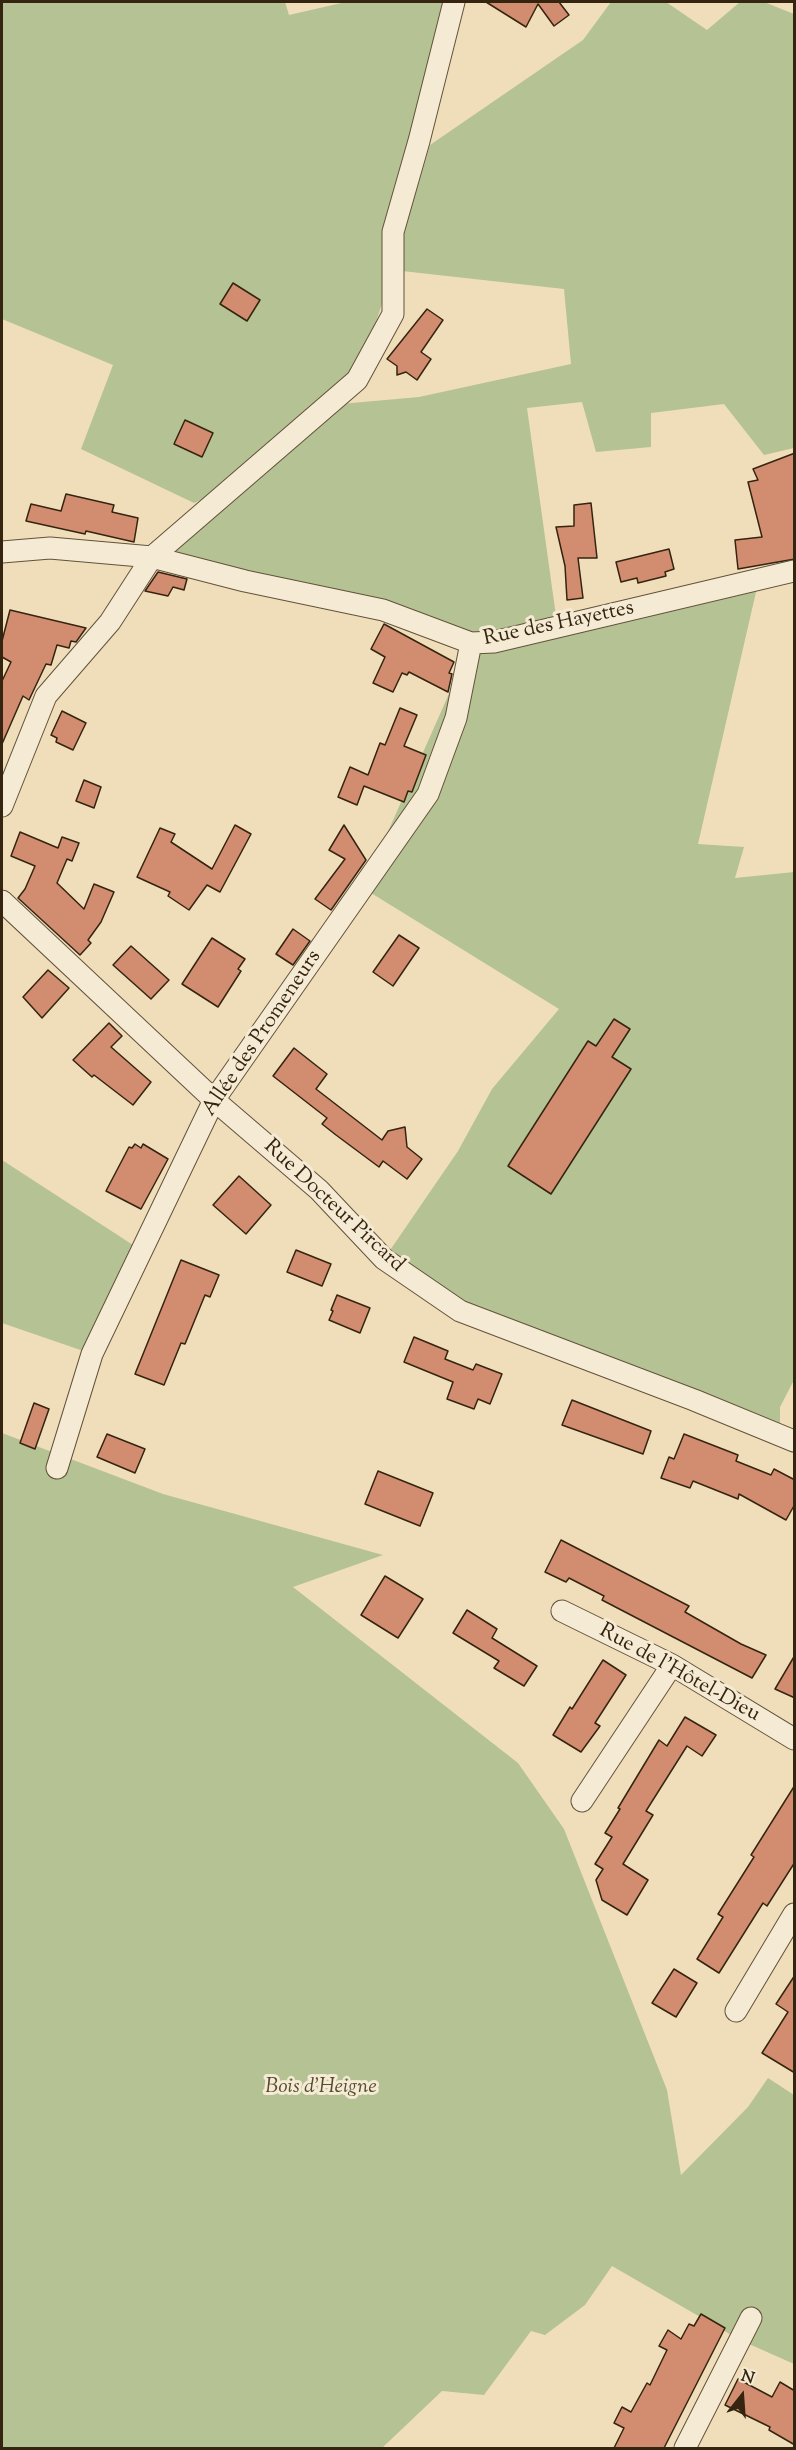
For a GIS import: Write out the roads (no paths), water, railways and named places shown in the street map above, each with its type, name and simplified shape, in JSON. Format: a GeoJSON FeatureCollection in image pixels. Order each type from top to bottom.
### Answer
{"type":"FeatureCollection","features":[{"type":"Feature","properties":{"kind":"street"},"geometry":{"type":"LineString","coordinates":[[2,806],[46,696],[110,622],[152,557],[357,380],[393,314],[393,232],[454,2]]}},
{"type":"Feature","properties":{"kind":"street","name":"Rue des Hayettes"},"geometry":{"type":"LineString","coordinates":[[2,552],[50,548],[152,557],[245,581],[383,610],[471,643],[494,642],[795,571]]}},
{"type":"Feature","properties":{"kind":"street","name":"Allée des Promeneurs"},"geometry":{"type":"LineString","coordinates":[[57,1468],[92,1354],[214,1100],[428,794],[456,718],[471,643]]}},
{"type":"Feature","properties":{"kind":"street","name":"Rue Docteur Pircard"},"geometry":{"type":"LineString","coordinates":[[2,901],[214,1100],[319,1190],[384,1259],[460,1311],[795,1441]]}},
{"type":"Feature","properties":{"kind":"street","name":"Rue de l’Hôtel-Dieu"},"geometry":{"type":"LineString","coordinates":[[562,1611],[672,1665],[795,1739]]}},
{"type":"Feature","properties":{"kind":"street"},"geometry":{"type":"LineString","coordinates":[[582,1801],[672,1665]]}},
{"type":"Feature","properties":{"kind":"street"},"geometry":{"type":"LineString","coordinates":[[736,2011],[795,1914]]}},
{"type":"Feature","properties":{"kind":"street"},"geometry":{"type":"LineString","coordinates":[[685,2448],[751,2318]]}},
{"type":"Feature","properties":{"kind":"park label","name":"Bois d'Heigne"},"geometry":{"type":"Point","coordinates":[321,2088]}}]}
